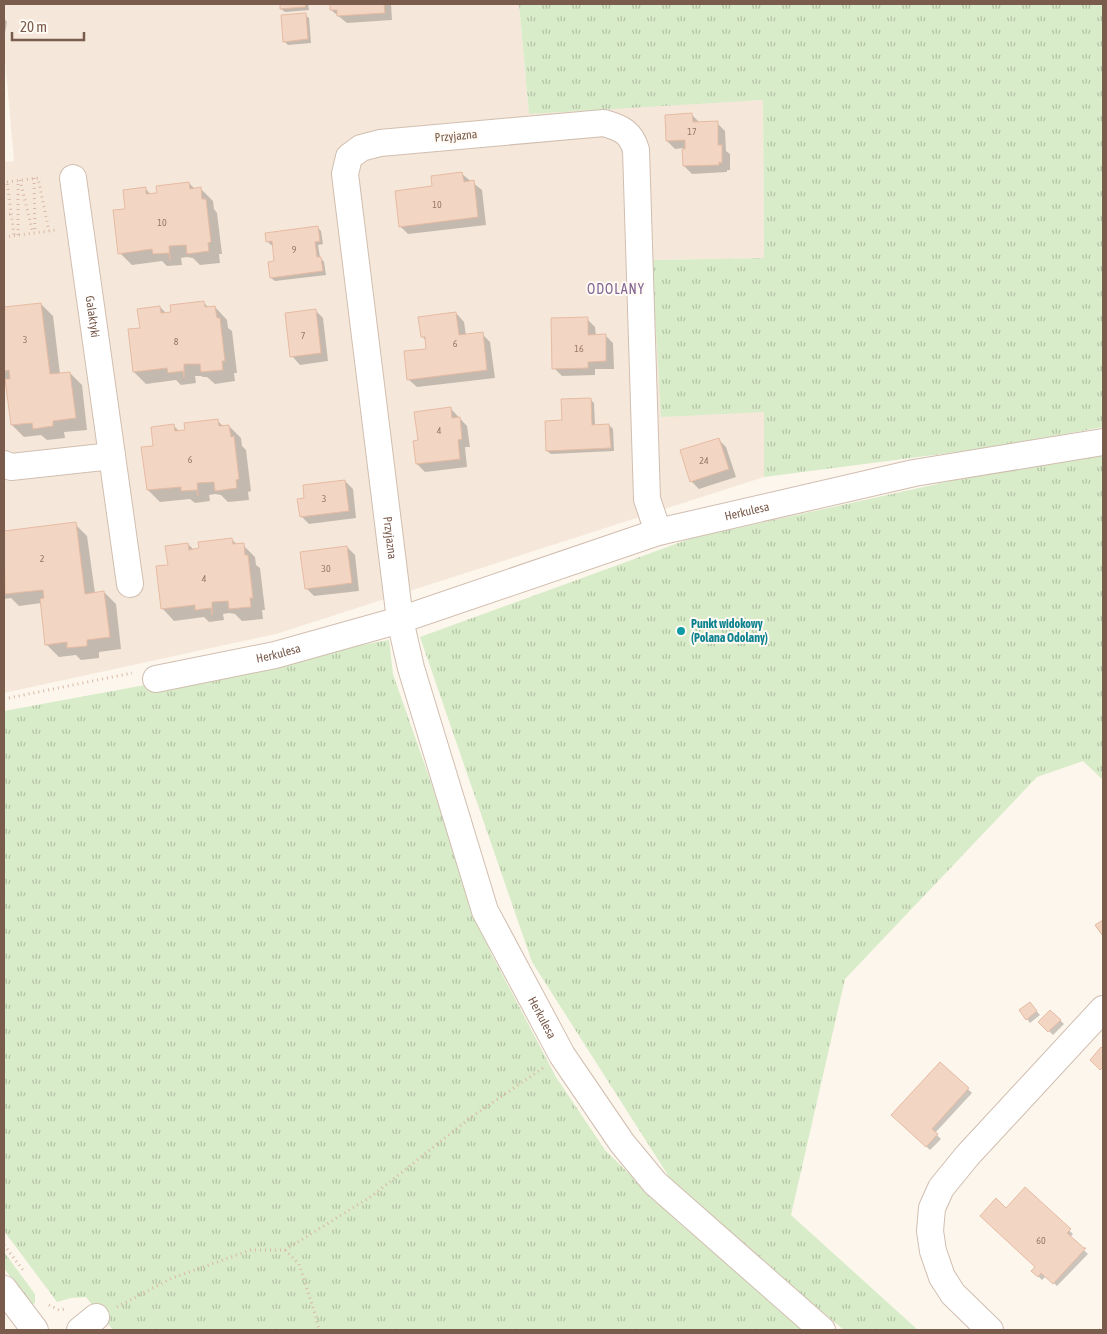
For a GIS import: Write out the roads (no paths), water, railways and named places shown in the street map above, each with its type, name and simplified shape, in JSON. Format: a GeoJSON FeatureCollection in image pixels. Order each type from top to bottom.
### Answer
{"type":"FeatureCollection","features":[{"type":"Feature","properties":{"kind":"street","name":"Przyjazna"},"geometry":{"type":"LineString","coordinates":[[400,620],[345,174],[349,157],[361,148],[380,143],[604,124],[618,127],[633,138],[636,150],[647,499],[658,532]]}},
{"type":"Feature","properties":{"kind":"street","name":"Galaktyki"},"geometry":{"type":"LineString","coordinates":[[73,178],[130,584]]}},
{"type":"Feature","properties":{"kind":"street","name":"Herkulesa"},"geometry":{"type":"LineString","coordinates":[[156,679],[275,655],[400,620],[658,532],[914,473],[1103,442]]}},
{"type":"Feature","properties":{"kind":"street"},"geometry":{"type":"LineString","coordinates":[[4,464],[11,467],[112,456]]}},
{"type":"Feature","properties":{"kind":"street","name":"Herkulesa"},"geometry":{"type":"LineString","coordinates":[[400,620],[411,668],[485,911],[562,1056],[622,1143],[655,1183],[822,1330]]}},
{"type":"Feature","properties":{"kind":"street"},"geometry":{"type":"LineString","coordinates":[[990,1330],[953,1294],[942,1277],[933,1252],[930,1231],[932,1208],[941,1188],[967,1156],[1103,1009]]}},
{"type":"Feature","properties":{"kind":"street"},"geometry":{"type":"LineString","coordinates":[[4,1289],[35,1330]]}},
{"type":"Feature","properties":{"kind":"place","name":"Punkt widokowy (Polana Odolany)"},"geometry":{"type":"Point","coordinates":[681,631]}},
{"type":"Feature","properties":{"kind":"district","name":"ODOLANY"},"geometry":{"type":"Point","coordinates":[616,289]}}]}
